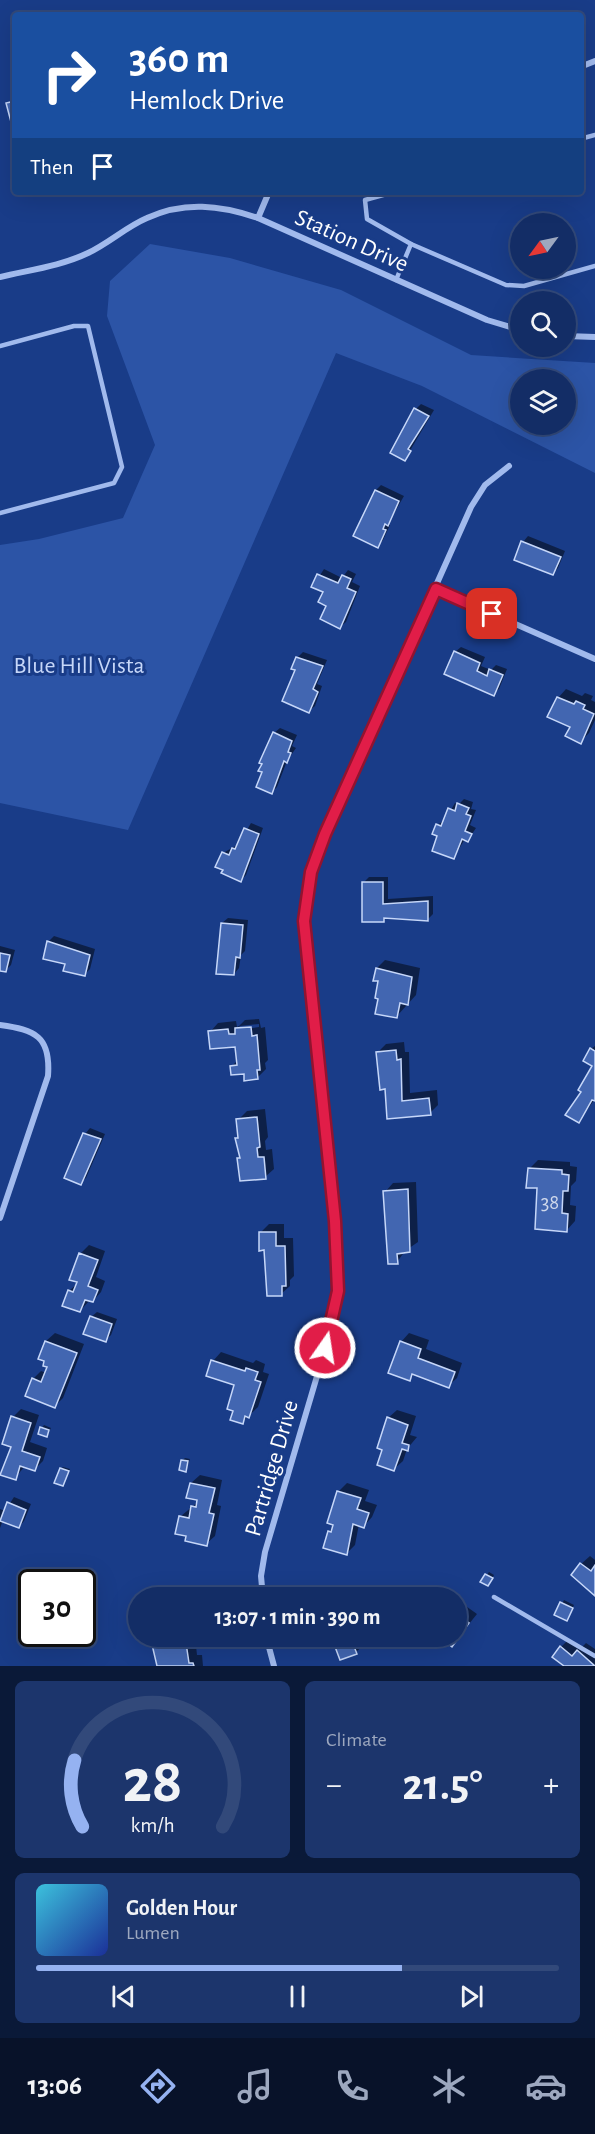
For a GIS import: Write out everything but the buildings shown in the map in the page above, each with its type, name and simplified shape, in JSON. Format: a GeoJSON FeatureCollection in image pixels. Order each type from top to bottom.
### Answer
{"type":"FeatureCollection","features":[{"type":"Feature","properties":{"kind":"street"},"geometry":{"type":"LineString","coordinates":[[258,218],[268,195]]}},
{"type":"Feature","properties":{"kind":"street","name":"Station Drive"},"geometry":{"type":"LineString","coordinates":[[0,277],[88,254],[147,218],[170,209],[228,207],[258,218],[487,320],[510,327]]}},
{"type":"Feature","properties":{"kind":"street"},"geometry":{"type":"LineString","coordinates":[[576,336],[595,337]]}},
{"type":"Feature","properties":{"kind":"street","name":"Partridge Drive"},"geometry":{"type":"LineString","coordinates":[[262,1587],[261,1576],[266,1551],[320,1366],[338,1291],[335,1221],[304,921],[311,872],[356,764],[471,507],[486,485],[509,466]]}},
{"type":"Feature","properties":{"kind":"street"},"geometry":{"type":"LineString","coordinates":[[436,589],[595,659]]}},
{"type":"Feature","properties":{"kind":"street"},"geometry":{"type":"LineString","coordinates":[[0,1024],[31,1031],[42,1039],[50,1060],[48,1076],[0,1218]]}},
{"type":"Feature","properties":{"kind":"street"},"geometry":{"type":"LineString","coordinates":[[269,1647],[274,1666]]}},
{"type":"Feature","properties":{"kind":"lane"},"geometry":{"type":"LineString","coordinates":[[383,195],[365,200],[367,219],[411,244],[506,285],[524,286],[595,266]]}},
{"type":"Feature","properties":{"kind":"lane"},"geometry":{"type":"LineString","coordinates":[[396,280],[411,244]]}},
{"type":"Feature","properties":{"kind":"lane"},"geometry":{"type":"LineString","coordinates":[[0,344],[74,326],[88,326],[122,467],[114,483],[0,513]]}},
{"type":"Feature","properties":{"kind":"lane"},"geometry":{"type":"LineString","coordinates":[[494,1597],[595,1656]]}},
{"type":"Feature","properties":{"kind":"green space","name":"Blue Hill Vista"},"geometry":{"type":"Polygon","coordinates":[[[150,244],[230,258],[341,290],[471,355],[595,363],[595,473],[519,435],[576,435],[576,369],[510,369],[510,430],[422,386],[336,353],[128,830],[0,803],[0,545],[39,539],[123,518],[155,445],[107,316],[110,281],[150,244]]]}},
{"type":"Feature","properties":{"kind":"route"},"geometry":{"type":"LineString","coordinates":[[325,1348],[338,1291],[335,1221],[304,921],[311,872],[325,834],[436,589],[492,614]]}}]}
